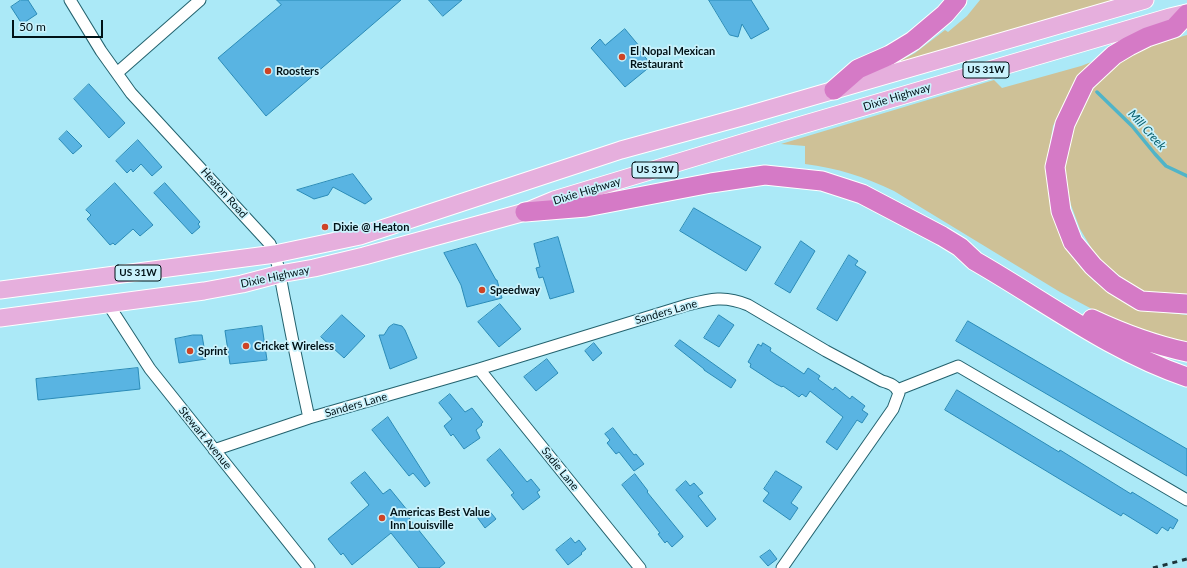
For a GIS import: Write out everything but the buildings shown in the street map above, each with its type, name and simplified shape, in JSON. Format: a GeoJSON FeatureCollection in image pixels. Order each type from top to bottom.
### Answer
{"type":"FeatureCollection","features":[{"type":"Feature","properties":{"kind":"highway"},"geometry":{"type":"LineString","coordinates":[[834,90],[858,69],[890,55],[913,41],[939,19],[957,0]]}},
{"type":"Feature","properties":{"kind":"highway"},"geometry":{"type":"LineString","coordinates":[[1187,14],[1174,28],[1147,37],[1114,55],[1085,82],[1065,124],[1055,167],[1061,211],[1074,242],[1093,266],[1113,284],[1141,301],[1187,304]]}},
{"type":"Feature","properties":{"kind":"highway"},"geometry":{"type":"LineString","coordinates":[[525,212],[586,207],[711,183],[765,175],[822,181],[862,194],[942,236],[960,247],[975,261],[1104,338],[1162,368],[1187,377]]}},
{"type":"Feature","properties":{"kind":"highway"},"geometry":{"type":"LineString","coordinates":[[960,247],[981,251],[1071,307],[1117,331],[1168,348],[1187,352]]}},
{"type":"Feature","properties":{"kind":"main road","name":"Dixie Highway"},"geometry":{"type":"LineString","coordinates":[[0,290],[275,254],[360,236],[621,150],[1145,0]]}},
{"type":"Feature","properties":{"kind":"main road","name":"Dixie Highway"},"geometry":{"type":"LineString","coordinates":[[0,318],[204,291],[242,284],[280,274],[314,268],[364,256],[525,212],[554,200],[793,127],[1170,16],[1187,14]]}},
{"type":"Feature","properties":{"kind":"street","name":"Heaton Road"},"geometry":{"type":"LineString","coordinates":[[70,0],[101,51],[131,93],[270,244],[275,254],[280,274],[309,418]]}},
{"type":"Feature","properties":{"kind":"street"},"geometry":{"type":"LineString","coordinates":[[117,73],[200,0]]}},
{"type":"Feature","properties":{"kind":"street","name":"Sanders Lane"},"geometry":{"type":"LineString","coordinates":[[214,450],[309,418],[479,369],[688,305],[706,300],[725,298],[736,300],[748,305],[826,351],[882,381],[891,384],[897,390]]}},
{"type":"Feature","properties":{"kind":"street","name":"Stewart Avenue"},"geometry":{"type":"LineString","coordinates":[[108,304],[150,369],[309,568]]}},
{"type":"Feature","properties":{"kind":"street"},"geometry":{"type":"LineString","coordinates":[[782,568],[894,409],[899,393],[897,390],[958,366],[1187,500]]}},
{"type":"Feature","properties":{"kind":"street","name":"Sadie Lane"},"geometry":{"type":"LineString","coordinates":[[479,369],[640,568]]}},
{"type":"Feature","properties":{"kind":"shaded area"},"geometry":{"type":"Polygon","coordinates":[[[980,0],[1119,0],[902,65],[900,61],[915,53],[945,30],[948,32],[967,16],[980,0]]]}},
{"type":"Feature","properties":{"kind":"shaded area"},"geometry":{"type":"Polygon","coordinates":[[[1187,35],[1187,297],[1157,295],[1145,292],[1131,285],[1095,254],[1080,229],[1071,205],[1065,179],[1064,166],[1070,132],[1098,80],[1123,59],[1152,45],[1187,35]]]}},
{"type":"Feature","properties":{"kind":"shaded area"},"geometry":{"type":"Polygon","coordinates":[[[1094,61],[1077,79],[1053,126],[1046,167],[1053,210],[1059,233],[1067,250],[1081,268],[1095,282],[1113,294],[1152,311],[1187,315],[1187,345],[1105,316],[1060,292],[894,191],[872,181],[851,174],[805,164],[805,146],[781,144],[994,80],[1002,88],[1094,61]]]}},
{"type":"Feature","properties":{"kind":"waterway","name":"Mill Creek"},"geometry":{"type":"LineString","coordinates":[[1097,92],[1132,126],[1166,166],[1187,176]]}},
{"type":"Feature","properties":{"kind":"railway"},"geometry":{"type":"LineString","coordinates":[[1153,568],[1187,559]]}},
{"type":"Feature","properties":{"kind":"place","name":"El Nopal Mexican Restaurant"},"geometry":{"type":"Point","coordinates":[622,57]}},
{"type":"Feature","properties":{"kind":"place","name":"Roosters"},"geometry":{"type":"Point","coordinates":[268,71]}},
{"type":"Feature","properties":{"kind":"place","name":"Dixie @ Heaton"},"geometry":{"type":"Point","coordinates":[325,227]}},
{"type":"Feature","properties":{"kind":"place","name":"Speedway"},"geometry":{"type":"Point","coordinates":[482,290]}},
{"type":"Feature","properties":{"kind":"place","name":"Cricket Wireless"},"geometry":{"type":"Point","coordinates":[246,346]}},
{"type":"Feature","properties":{"kind":"place","name":"Sprint"},"geometry":{"type":"Point","coordinates":[190,351]}},
{"type":"Feature","properties":{"kind":"place","name":"Americas Best Value Inn Louisville"},"geometry":{"type":"Point","coordinates":[382,518]}}]}
